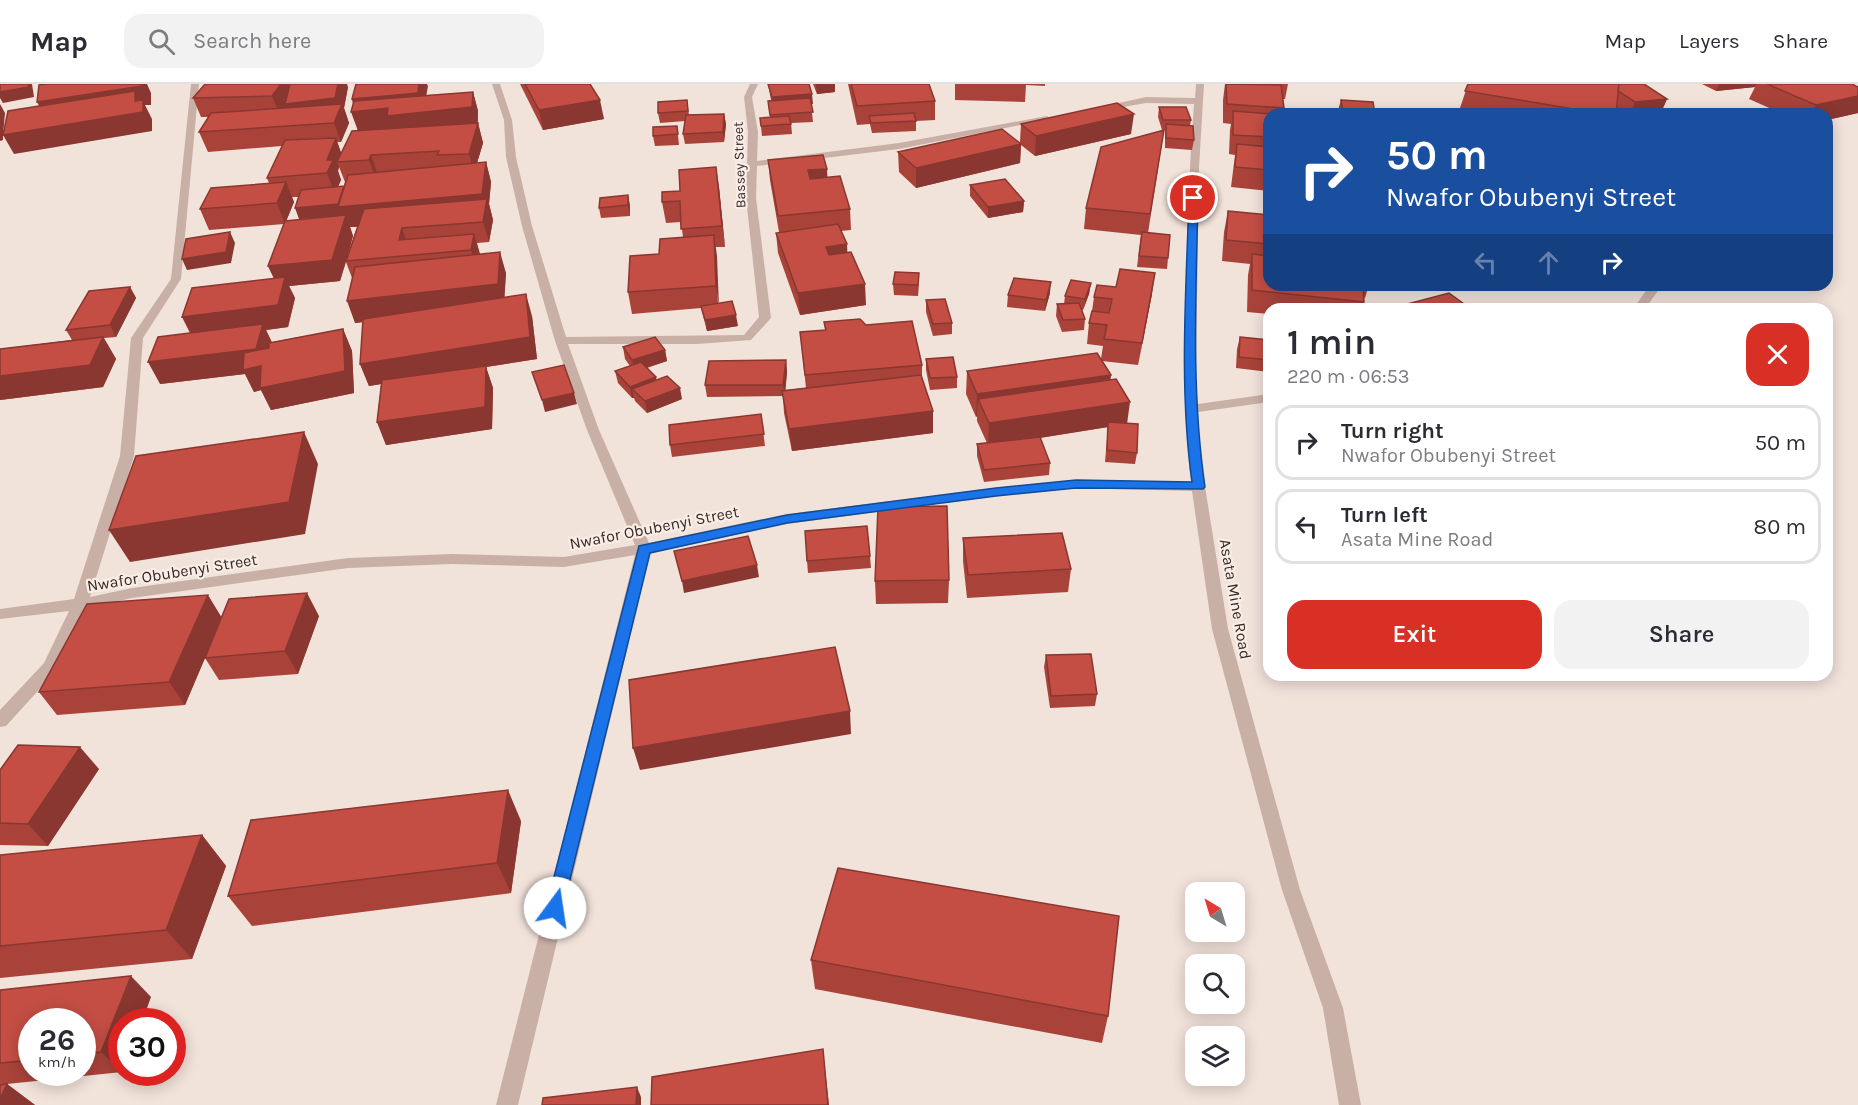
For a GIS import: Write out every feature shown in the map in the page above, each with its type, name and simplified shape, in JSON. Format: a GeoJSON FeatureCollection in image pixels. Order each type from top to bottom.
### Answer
{"type":"FeatureCollection","features":[{"type":"Feature","properties":{"kind":"street"},"geometry":{"type":"LineString","coordinates":[[0,721],[50,667],[80,604],[127,456],[137,338],[176,279],[195,84]]}},
{"type":"Feature","properties":{"kind":"street"},"geometry":{"type":"LineString","coordinates":[[496,84],[508,120],[511,157],[527,226],[561,341],[592,430],[644,549],[507,1105]]}},
{"type":"Feature","properties":{"kind":"street","name":"Bassey Street"},"geometry":{"type":"LineString","coordinates":[[561,341],[747,338],[765,318],[751,198],[753,132],[748,97],[754,84]]}},
{"type":"Feature","properties":{"kind":"street","name":"Asata Mine Road"},"geometry":{"type":"LineString","coordinates":[[1200,84],[1194,168],[1190,374],[1192,439],[1198,487],[1220,629],[1290,890],[1332,1008],[1350,1105]]}},
{"type":"Feature","properties":{"kind":"street"},"geometry":{"type":"LineString","coordinates":[[1095,109],[1146,100],[1198,101]]}},
{"type":"Feature","properties":{"kind":"street"},"geometry":{"type":"LineString","coordinates":[[752,164],[899,146],[1056,117]]}},
{"type":"Feature","properties":{"kind":"street"},"geometry":{"type":"LineString","coordinates":[[1191,408],[1263,399]]}},
{"type":"Feature","properties":{"kind":"street","name":"Nwafor Obubenyi Street"},"geometry":{"type":"LineString","coordinates":[[0,614],[348,563],[452,559],[564,562],[644,549],[787,519],[996,492],[1076,484],[1198,487]]}},
{"type":"Feature","properties":{"kind":"building"},"geometry":{"type":"Polygon","coordinates":[[[0,84],[28,84],[29,87],[0,92],[0,84]]]}},
{"type":"Feature","properties":{"kind":"building"},"geometry":{"type":"Polygon","coordinates":[[[142,84],[142,86],[37,102],[39,85],[142,84]]]}},
{"type":"Feature","properties":{"kind":"building"},"geometry":{"type":"Polygon","coordinates":[[[205,84],[281,84],[272,96],[193,98],[205,84]]]}},
{"type":"Feature","properties":{"kind":"building"},"geometry":{"type":"Polygon","coordinates":[[[290,84],[338,84],[335,98],[285,104],[290,84]]]}},
{"type":"Feature","properties":{"kind":"building"},"geometry":{"type":"Polygon","coordinates":[[[356,84],[419,84],[418,93],[352,99],[356,84]]]}},
{"type":"Feature","properties":{"kind":"building"},"geometry":{"type":"Polygon","coordinates":[[[525,84],[590,84],[600,100],[539,110],[525,84]]]}},
{"type":"Feature","properties":{"kind":"building"},"geometry":{"type":"Polygon","coordinates":[[[768,84],[809,84],[812,94],[772,97],[768,84]]]}},
{"type":"Feature","properties":{"kind":"building"},"geometry":{"type":"Polygon","coordinates":[[[851,84],[929,84],[935,101],[857,106],[851,84]]]}},
{"type":"Feature","properties":{"kind":"building"},"geometry":{"type":"Polygon","coordinates":[[[1226,84],[1281,85],[1284,108],[1227,104],[1226,84]]]}},
{"type":"Feature","properties":{"kind":"building"},"geometry":{"type":"Polygon","coordinates":[[[1468,84],[1619,84],[1617,108],[1568,108],[1465,91],[1468,84]]]}},
{"type":"Feature","properties":{"kind":"building"},"geometry":{"type":"Polygon","coordinates":[[[1619,84],[1644,84],[1667,99],[1635,102],[1618,91],[1619,84]]]}},
{"type":"Feature","properties":{"kind":"building"},"geometry":{"type":"Polygon","coordinates":[[[1767,84],[1852,84],[1858,87],[1858,96],[1816,105],[1767,84]]]}},
{"type":"Feature","properties":{"kind":"building"},"geometry":{"type":"Polygon","coordinates":[[[135,91],[135,101],[143,100],[143,112],[3,135],[8,111],[135,91]]]}},
{"type":"Feature","properties":{"kind":"building"},"geometry":{"type":"Polygon","coordinates":[[[473,92],[472,107],[387,116],[388,108],[351,112],[354,101],[473,92]]]}},
{"type":"Feature","properties":{"kind":"building"},"geometry":{"type":"Polygon","coordinates":[[[810,98],[813,112],[770,115],[768,101],[810,98]]]}},
{"type":"Feature","properties":{"kind":"building"},"geometry":{"type":"Polygon","coordinates":[[[687,100],[688,111],[658,113],[658,102],[687,100]]]}},
{"type":"Feature","properties":{"kind":"building"},"geometry":{"type":"Polygon","coordinates":[[[1341,100],[1373,102],[1374,108],[1342,108],[1341,100]]]}},
{"type":"Feature","properties":{"kind":"building"},"geometry":{"type":"Polygon","coordinates":[[[1117,103],[1134,114],[1036,136],[1021,124],[1117,103]]]}},
{"type":"Feature","properties":{"kind":"building"},"geometry":{"type":"Polygon","coordinates":[[[342,104],[334,123],[199,132],[211,113],[342,104]]]}},
{"type":"Feature","properties":{"kind":"building"},"geometry":{"type":"Polygon","coordinates":[[[1159,107],[1186,107],[1191,120],[1163,120],[1159,107]]]}},
{"type":"Feature","properties":{"kind":"building"},"geometry":{"type":"Polygon","coordinates":[[[1233,111],[1263,113],[1263,137],[1233,135],[1233,111]]]}},
{"type":"Feature","properties":{"kind":"building"},"geometry":{"type":"Polygon","coordinates":[[[914,113],[916,121],[871,123],[869,116],[914,113]]]}},
{"type":"Feature","properties":{"kind":"building"},"geometry":{"type":"Polygon","coordinates":[[[724,114],[723,132],[683,134],[686,115],[724,114]]]}},
{"type":"Feature","properties":{"kind":"building"},"geometry":{"type":"Polygon","coordinates":[[[789,116],[791,124],[761,126],[760,118],[789,116]]]}},
{"type":"Feature","properties":{"kind":"building"},"geometry":{"type":"Polygon","coordinates":[[[478,123],[469,154],[437,155],[439,151],[371,155],[369,160],[337,162],[352,131],[478,123]]]}},
{"type":"Feature","properties":{"kind":"building"},"geometry":{"type":"Polygon","coordinates":[[[1166,124],[1193,126],[1194,140],[1166,138],[1166,124]]]}},
{"type":"Feature","properties":{"kind":"building"},"geometry":{"type":"Polygon","coordinates":[[[677,126],[678,134],[653,136],[653,127],[677,126]]]}},
{"type":"Feature","properties":{"kind":"building"},"geometry":{"type":"Polygon","coordinates":[[[1002,129],[1021,144],[916,168],[898,152],[1002,129]]]}},
{"type":"Feature","properties":{"kind":"building"},"geometry":{"type":"Polygon","coordinates":[[[1164,130],[1150,214],[1086,208],[1101,147],[1164,130]]]}},
{"type":"Feature","properties":{"kind":"building"},"geometry":{"type":"Polygon","coordinates":[[[336,138],[327,160],[333,160],[327,173],[267,178],[285,140],[336,138]]]}},
{"type":"Feature","properties":{"kind":"building"},"geometry":{"type":"Polygon","coordinates":[[[1237,144],[1263,146],[1263,169],[1235,167],[1237,144]]]}},
{"type":"Feature","properties":{"kind":"building"},"geometry":{"type":"Polygon","coordinates":[[[823,155],[827,169],[808,170],[810,179],[840,176],[850,209],[778,216],[768,160],[823,155]]]}},
{"type":"Feature","properties":{"kind":"building"},"geometry":{"type":"Polygon","coordinates":[[[486,162],[482,194],[338,207],[348,175],[486,162]]]}},
{"type":"Feature","properties":{"kind":"building"},"geometry":{"type":"Polygon","coordinates":[[[716,167],[722,226],[681,229],[680,201],[662,202],[662,192],[680,191],[679,170],[716,167]]]}},
{"type":"Feature","properties":{"kind":"building"},"geometry":{"type":"Polygon","coordinates":[[[1005,179],[1024,201],[988,207],[970,185],[1005,179]]]}},
{"type":"Feature","properties":{"kind":"building"},"geometry":{"type":"Polygon","coordinates":[[[286,182],[277,203],[200,209],[211,188],[286,182]]]}},
{"type":"Feature","properties":{"kind":"building"},"geometry":{"type":"Polygon","coordinates":[[[344,186],[338,204],[295,208],[301,190],[344,186]]]}},
{"type":"Feature","properties":{"kind":"building"},"geometry":{"type":"Polygon","coordinates":[[[628,195],[628,205],[599,208],[600,198],[628,195]]]}},
{"type":"Feature","properties":{"kind":"building"},"geometry":{"type":"Polygon","coordinates":[[[487,199],[483,222],[402,228],[399,240],[474,234],[471,250],[346,261],[364,209],[487,199]]]}},
{"type":"Feature","properties":{"kind":"building"},"geometry":{"type":"Polygon","coordinates":[[[1228,211],[1263,214],[1263,243],[1226,240],[1228,211]]]}},
{"type":"Feature","properties":{"kind":"building"},"geometry":{"type":"Polygon","coordinates":[[[346,215],[332,260],[268,266],[285,221],[346,215]]]}},
{"type":"Feature","properties":{"kind":"building"},"geometry":{"type":"Polygon","coordinates":[[[838,224],[847,244],[826,247],[829,255],[851,252],[865,284],[798,293],[776,233],[838,224]]]}},
{"type":"Feature","properties":{"kind":"building"},"geometry":{"type":"Polygon","coordinates":[[[230,232],[226,252],[182,259],[186,239],[230,232]]]}},
{"type":"Feature","properties":{"kind":"building"},"geometry":{"type":"Polygon","coordinates":[[[1142,232],[1170,235],[1168,258],[1139,256],[1142,232]]]}},
{"type":"Feature","properties":{"kind":"building"},"geometry":{"type":"Polygon","coordinates":[[[714,235],[716,286],[628,292],[630,256],[659,254],[660,239],[714,235]]]}},
{"type":"Feature","properties":{"kind":"building"},"geometry":{"type":"Polygon","coordinates":[[[500,252],[498,284],[347,301],[355,267],[500,252]]]}},
{"type":"Feature","properties":{"kind":"building"},"geometry":{"type":"Polygon","coordinates":[[[1252,254],[1263,255],[1263,291],[1363,291],[1364,302],[1252,290],[1252,254]]]}},
{"type":"Feature","properties":{"kind":"building"},"geometry":{"type":"Polygon","coordinates":[[[1120,269],[1155,273],[1142,343],[1104,339],[1107,325],[1089,323],[1092,311],[1109,313],[1112,299],[1094,297],[1097,285],[1116,287],[1120,269]]]}},
{"type":"Feature","properties":{"kind":"building"},"geometry":{"type":"Polygon","coordinates":[[[895,272],[919,273],[918,285],[893,284],[895,272]]]}},
{"type":"Feature","properties":{"kind":"building"},"geometry":{"type":"Polygon","coordinates":[[[285,277],[278,305],[182,317],[192,288],[285,277]]]}},
{"type":"Feature","properties":{"kind":"building"},"geometry":{"type":"Polygon","coordinates":[[[1014,278],[1051,282],[1046,300],[1008,295],[1014,278]]]}},
{"type":"Feature","properties":{"kind":"building"},"geometry":{"type":"Polygon","coordinates":[[[1071,280],[1091,283],[1085,299],[1065,296],[1071,280]]]}},
{"type":"Feature","properties":{"kind":"building"},"geometry":{"type":"Polygon","coordinates":[[[130,287],[110,325],[66,330],[89,291],[130,287]]]}},
{"type":"Feature","properties":{"kind":"building"},"geometry":{"type":"Polygon","coordinates":[[[1449,293],[1463,303],[1411,303],[1449,293]]]}},
{"type":"Feature","properties":{"kind":"building"},"geometry":{"type":"Polygon","coordinates":[[[526,294],[530,337],[360,364],[363,319],[526,294]]]}},
{"type":"Feature","properties":{"kind":"building"},"geometry":{"type":"Polygon","coordinates":[[[945,299],[952,323],[933,324],[926,300],[945,299]]]}},
{"type":"Feature","properties":{"kind":"building"},"geometry":{"type":"Polygon","coordinates":[[[732,301],[736,315],[705,320],[701,306],[732,301]]]}},
{"type":"Feature","properties":{"kind":"building"},"geometry":{"type":"Polygon","coordinates":[[[1079,303],[1085,319],[1063,320],[1057,304],[1079,303]]]}},
{"type":"Feature","properties":{"kind":"building"},"geometry":{"type":"Polygon","coordinates":[[[860,319],[866,325],[912,321],[922,365],[805,375],[800,332],[826,330],[824,322],[860,319]]]}},
{"type":"Feature","properties":{"kind":"building"},"geometry":{"type":"Polygon","coordinates":[[[263,324],[256,349],[148,362],[158,337],[263,324]]]}},
{"type":"Feature","properties":{"kind":"building"},"geometry":{"type":"Polygon","coordinates":[[[343,329],[345,371],[260,388],[261,366],[243,370],[244,353],[269,348],[269,343],[343,329]]]}},
{"type":"Feature","properties":{"kind":"building"},"geometry":{"type":"Polygon","coordinates":[[[103,337],[90,365],[0,376],[0,349],[103,337]]]}},
{"type":"Feature","properties":{"kind":"building"},"geometry":{"type":"Polygon","coordinates":[[[655,337],[665,350],[632,360],[623,347],[655,337]]]}},
{"type":"Feature","properties":{"kind":"building"},"geometry":{"type":"Polygon","coordinates":[[[1240,337],[1263,339],[1263,359],[1239,357],[1240,337]]]}},
{"type":"Feature","properties":{"kind":"building"},"geometry":{"type":"Polygon","coordinates":[[[1097,353],[1111,375],[977,394],[967,371],[1097,353]]]}},
{"type":"Feature","properties":{"kind":"building"},"geometry":{"type":"Polygon","coordinates":[[[953,357],[957,377],[930,378],[926,359],[953,357]]]}},
{"type":"Feature","properties":{"kind":"building"},"geometry":{"type":"Polygon","coordinates":[[[786,360],[783,385],[705,385],[709,361],[786,360]]]}},
{"type":"Feature","properties":{"kind":"building"},"geometry":{"type":"Polygon","coordinates":[[[641,362],[656,377],[630,387],[615,371],[641,362]]]}},
{"type":"Feature","properties":{"kind":"building"},"geometry":{"type":"Polygon","coordinates":[[[564,365],[574,393],[542,400],[532,372],[564,365]]]}},
{"type":"Feature","properties":{"kind":"building"},"geometry":{"type":"Polygon","coordinates":[[[486,366],[485,407],[377,422],[382,380],[486,366]]]}},
{"type":"Feature","properties":{"kind":"building"},"geometry":{"type":"Polygon","coordinates":[[[921,375],[933,411],[789,429],[782,391],[921,375]]]}},
{"type":"Feature","properties":{"kind":"building"},"geometry":{"type":"Polygon","coordinates":[[[667,376],[680,388],[645,401],[632,389],[667,376]]]}},
{"type":"Feature","properties":{"kind":"building"},"geometry":{"type":"Polygon","coordinates":[[[1116,379],[1130,402],[989,423],[978,399],[1116,379]]]}},
{"type":"Feature","properties":{"kind":"building"},"geometry":{"type":"Polygon","coordinates":[[[761,414],[764,434],[670,445],[669,425],[761,414]]]}},
{"type":"Feature","properties":{"kind":"building"},"geometry":{"type":"Polygon","coordinates":[[[1108,422],[1138,424],[1137,453],[1107,450],[1108,422]]]}},
{"type":"Feature","properties":{"kind":"building"},"geometry":{"type":"Polygon","coordinates":[[[304,432],[289,502],[109,530],[136,456],[304,432]]]}},
{"type":"Feature","properties":{"kind":"building"},"geometry":{"type":"Polygon","coordinates":[[[1040,437],[1050,463],[984,470],[977,444],[1040,437]]]}},
{"type":"Feature","properties":{"kind":"building"},"geometry":{"type":"Polygon","coordinates":[[[947,506],[949,580],[875,581],[878,507],[947,506]]]}},
{"type":"Feature","properties":{"kind":"building"},"geometry":{"type":"Polygon","coordinates":[[[867,526],[870,556],[807,561],[805,531],[867,526]]]}},
{"type":"Feature","properties":{"kind":"building"},"geometry":{"type":"Polygon","coordinates":[[[1062,533],[1071,569],[968,575],[963,538],[1062,533]]]}},
{"type":"Feature","properties":{"kind":"building"},"geometry":{"type":"Polygon","coordinates":[[[748,536],[757,565],[682,581],[674,551],[748,536]]]}},
{"type":"Feature","properties":{"kind":"building"},"geometry":{"type":"Polygon","coordinates":[[[307,593],[285,651],[205,658],[229,599],[307,593]]]}},
{"type":"Feature","properties":{"kind":"building"},"geometry":{"type":"Polygon","coordinates":[[[208,595],[169,682],[39,692],[87,604],[208,595]]]}},
{"type":"Feature","properties":{"kind":"building"},"geometry":{"type":"Polygon","coordinates":[[[835,647],[850,711],[633,748],[629,680],[835,647]]]}},
{"type":"Feature","properties":{"kind":"building"},"geometry":{"type":"Polygon","coordinates":[[[1091,654],[1097,694],[1051,696],[1046,655],[1091,654]]]}},
{"type":"Feature","properties":{"kind":"building"},"geometry":{"type":"Polygon","coordinates":[[[18,745],[80,747],[28,824],[0,823],[0,770],[18,745]]]}},
{"type":"Feature","properties":{"kind":"building"},"geometry":{"type":"Polygon","coordinates":[[[508,790],[497,863],[228,896],[251,820],[508,790]]]}},
{"type":"Feature","properties":{"kind":"building"},"geometry":{"type":"Polygon","coordinates":[[[202,835],[166,930],[0,946],[0,855],[202,835]]]}},
{"type":"Feature","properties":{"kind":"building"},"geometry":{"type":"Polygon","coordinates":[[[838,868],[1119,916],[1108,1016],[811,960],[838,868]]]}},
{"type":"Feature","properties":{"kind":"building"},"geometry":{"type":"Polygon","coordinates":[[[131,976],[118,1008],[108,1008],[108,1034],[101,1052],[96,1053],[96,1008],[18,1008],[18,1061],[0,1063],[0,990],[131,976]]]}},
{"type":"Feature","properties":{"kind":"building"},"geometry":{"type":"Polygon","coordinates":[[[823,1049],[828,1105],[651,1105],[652,1077],[823,1049]]]}},
{"type":"Feature","properties":{"kind":"building"},"geometry":{"type":"Polygon","coordinates":[[[7,1084],[0,1099],[0,1085],[7,1084]]]}},
{"type":"Feature","properties":{"kind":"building"},"geometry":{"type":"Polygon","coordinates":[[[637,1087],[636,1105],[542,1105],[543,1098],[637,1087]]]}},
{"type":"Feature","properties":{"kind":"route"},"geometry":{"type":"LineString","coordinates":[[555,908],[644,549],[787,519],[996,492],[1076,484],[1198,487],[1192,439],[1190,374],[1193,198]]}}]}
